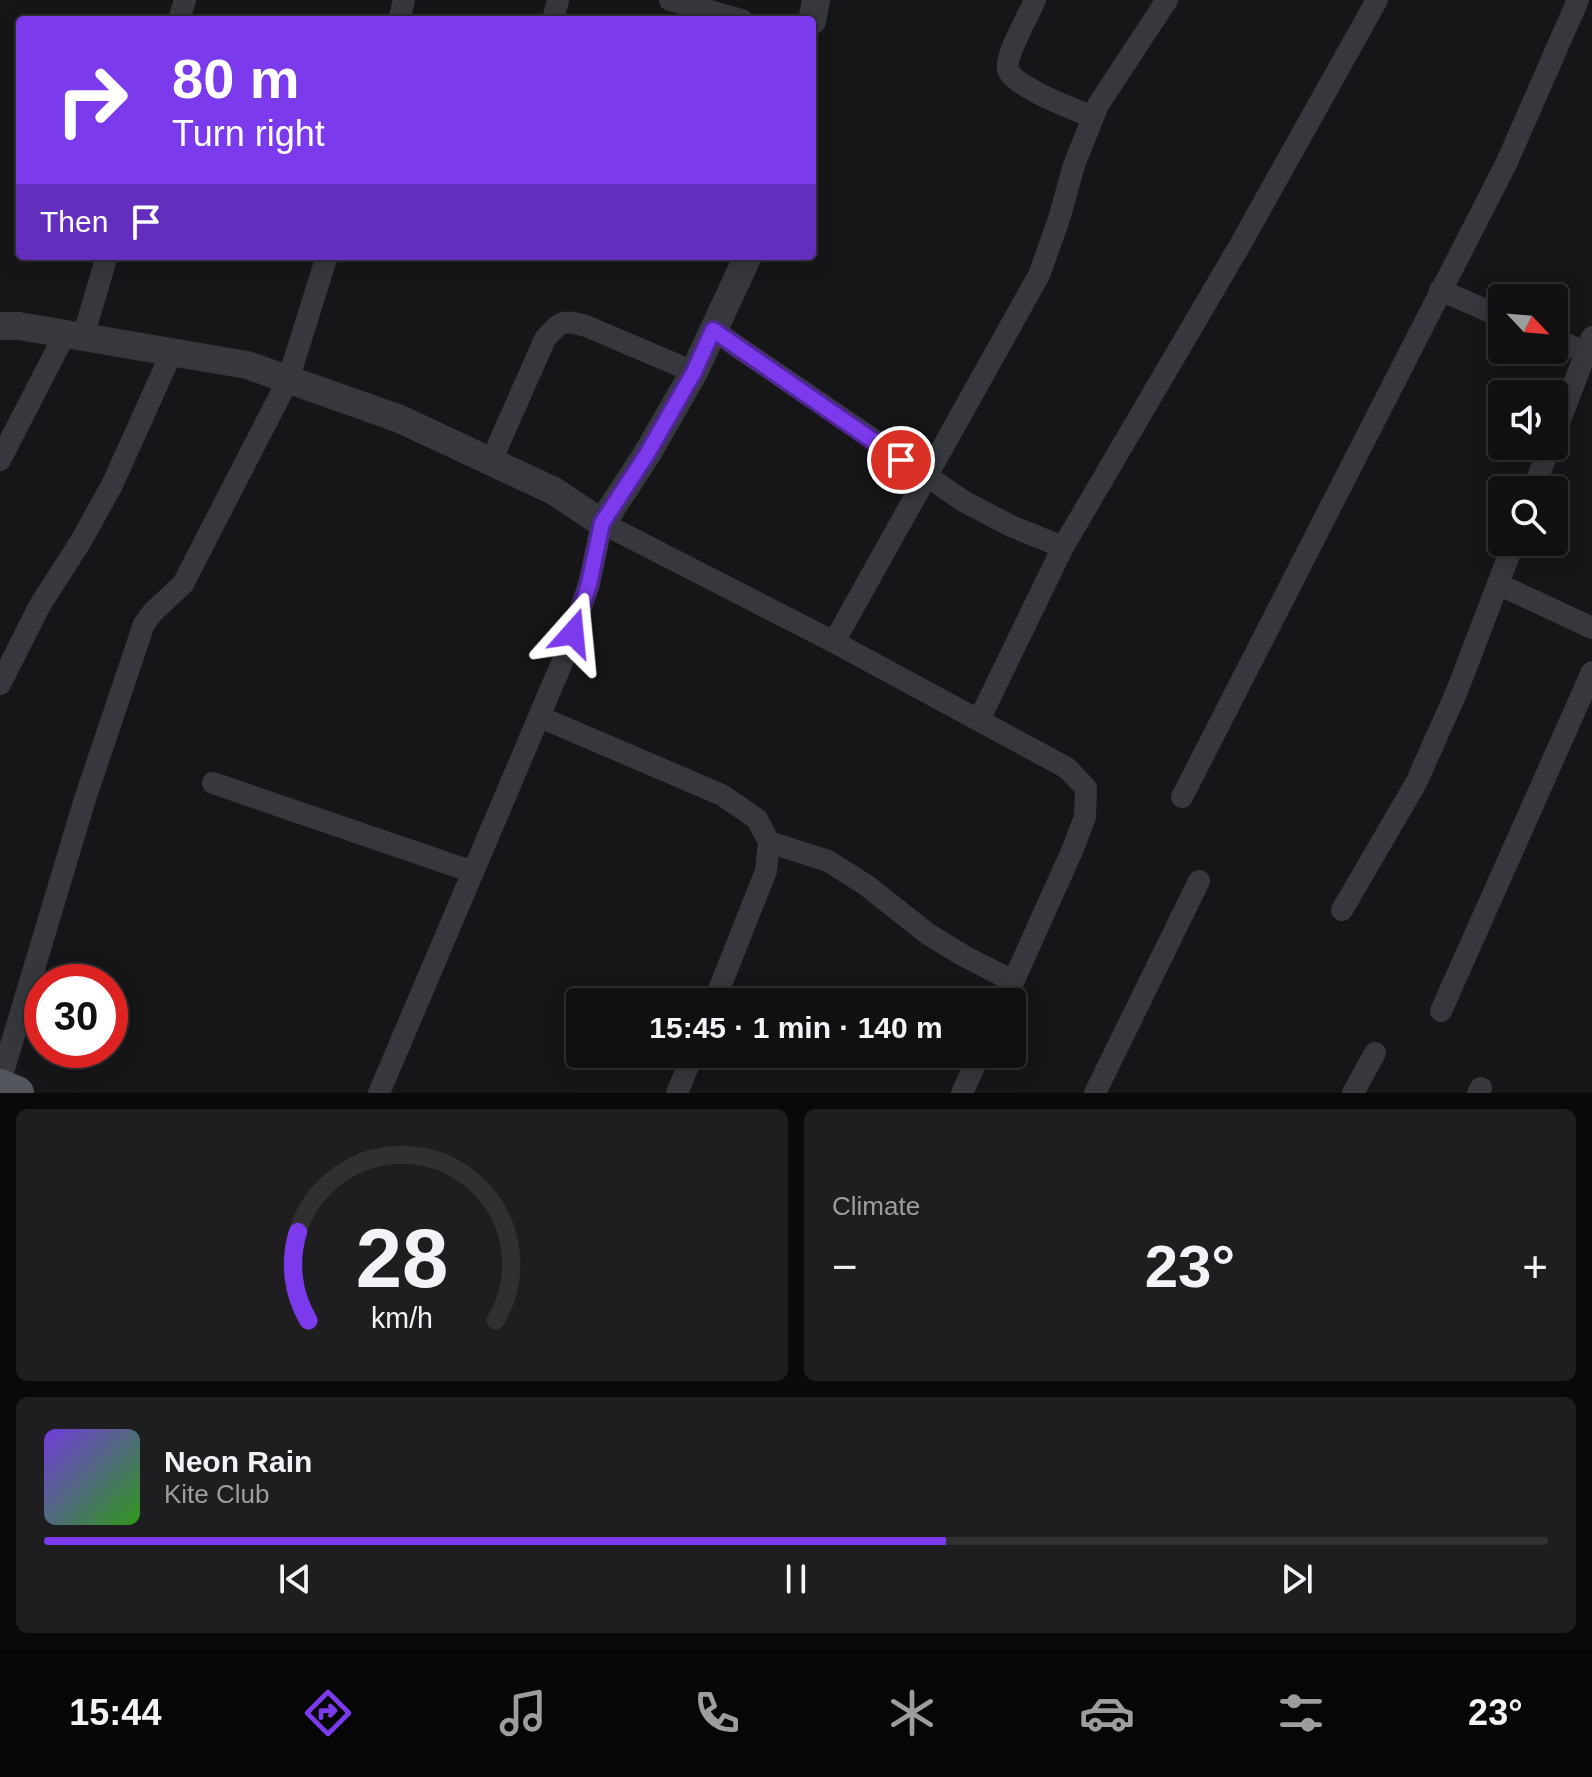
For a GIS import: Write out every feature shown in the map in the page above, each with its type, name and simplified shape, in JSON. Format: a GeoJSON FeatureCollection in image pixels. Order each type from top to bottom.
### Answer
{"type":"FeatureCollection","features":[{"type":"Feature","properties":{"kind":"main road"},"geometry":{"type":"LineString","coordinates":[[0,1084],[17,1093]]}},
{"type":"Feature","properties":{"kind":"street"},"geometry":{"type":"LineString","coordinates":[[670,0],[728,16]]}},
{"type":"Feature","properties":{"kind":"street"},"geometry":{"type":"LineString","coordinates":[[1035,0],[1009,59],[1008,70],[1014,79],[1093,117]]}},
{"type":"Feature","properties":{"kind":"street"},"geometry":{"type":"LineString","coordinates":[[834,642],[1039,275],[1074,165],[1098,105],[1167,0]]}},
{"type":"Feature","properties":{"kind":"street"},"geometry":{"type":"LineString","coordinates":[[979,720],[1063,547],[1377,0]]}},
{"type":"Feature","properties":{"kind":"street"},"geometry":{"type":"LineString","coordinates":[[1182,797],[1507,162],[1578,0]]}},
{"type":"Feature","properties":{"kind":"street"},"geometry":{"type":"LineString","coordinates":[[0,460],[74,335],[105,260]]}},
{"type":"Feature","properties":{"kind":"street"},"geometry":{"type":"LineString","coordinates":[[0,1084],[85,799],[144,624],[183,584],[288,380],[326,260]]}},
{"type":"Feature","properties":{"kind":"street"},"geometry":{"type":"LineString","coordinates":[[379,1093],[564,658],[589,584],[602,523],[647,454],[694,372],[746,260]]}},
{"type":"Feature","properties":{"kind":"street"},"geometry":{"type":"LineString","coordinates":[[1440,290],[1488,311]]}},
{"type":"Feature","properties":{"kind":"street"},"geometry":{"type":"LineString","coordinates":[[491,461],[545,339],[558,324],[570,321],[586,326],[694,372]]}},
{"type":"Feature","properties":{"kind":"street"},"geometry":{"type":"LineString","coordinates":[[0,326],[19,326],[247,365],[400,419],[554,491],[602,523],[834,642],[1067,768],[1086,788],[1085,817],[1010,988]]}},
{"type":"Feature","properties":{"kind":"street"},"geometry":{"type":"LineString","coordinates":[[713,330],[965,502],[1011,526],[1063,547]]}},
{"type":"Feature","properties":{"kind":"street"},"geometry":{"type":"LineString","coordinates":[[1568,342],[1590,348],[1568,401]]}},
{"type":"Feature","properties":{"kind":"street"},"geometry":{"type":"LineString","coordinates":[[0,684],[40,605],[112,485],[172,352]]}},
{"type":"Feature","properties":{"kind":"street"},"geometry":{"type":"LineString","coordinates":[[1342,910],[1416,783],[1457,691],[1509,556]]}},
{"type":"Feature","properties":{"kind":"street"},"geometry":{"type":"LineString","coordinates":[[1498,584],[1592,628]]}},
{"type":"Feature","properties":{"kind":"street"},"geometry":{"type":"LineString","coordinates":[[1441,1011],[1592,672]]}},
{"type":"Feature","properties":{"kind":"street"},"geometry":{"type":"LineString","coordinates":[[540,717],[722,795],[757,819],[769,842],[766,871],[720,988]]}},
{"type":"Feature","properties":{"kind":"street"},"geometry":{"type":"LineString","coordinates":[[213,783],[473,872]]}},
{"type":"Feature","properties":{"kind":"street"},"geometry":{"type":"LineString","coordinates":[[769,842],[828,861],[866,885],[928,934],[1013,981]]}},
{"type":"Feature","properties":{"kind":"street"},"geometry":{"type":"LineString","coordinates":[[1095,1093],[1199,881]]}},
{"type":"Feature","properties":{"kind":"street"},"geometry":{"type":"LineString","coordinates":[[1353,1093],[1375,1053]]}},
{"type":"Feature","properties":{"kind":"street"},"geometry":{"type":"LineString","coordinates":[[677,1093],[687,1068]]}},
{"type":"Feature","properties":{"kind":"street"},"geometry":{"type":"LineString","coordinates":[[962,1093],[974,1068]]}},
{"type":"Feature","properties":{"kind":"route"},"geometry":{"type":"LineString","coordinates":[[573,633],[589,584],[602,523],[647,454],[694,372],[713,330],[901,460]]}}]}
